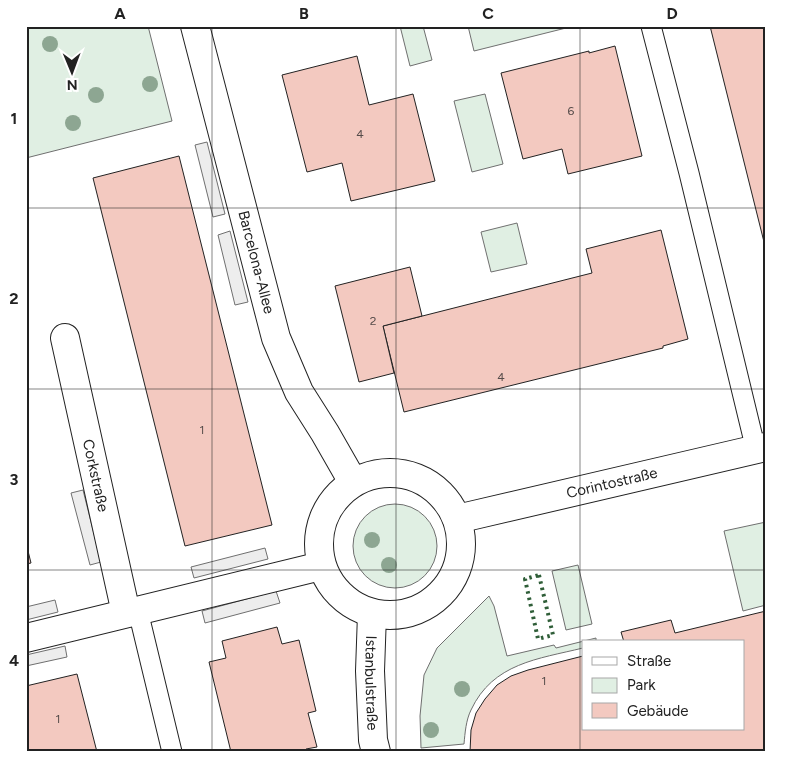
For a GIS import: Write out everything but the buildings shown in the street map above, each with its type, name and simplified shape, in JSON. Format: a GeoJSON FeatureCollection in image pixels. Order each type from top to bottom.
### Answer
{"type":"FeatureCollection","features":[{"type":"Feature","properties":{"kind":"street","name":"Barcelona-Allee"},"geometry":{"type":"LineString","coordinates":[[195,26],[276,338],[299,392],[353,482]]}},
{"type":"Feature","properties":{"kind":"street","name":"Corkstraße"},"geometry":{"type":"LineString","coordinates":[[65,338],[132,612]]}},
{"type":"Feature","properties":{"kind":"street","name":"Corintostraße"},"geometry":{"type":"LineString","coordinates":[[457,519],[761,449]]}},
{"type":"Feature","properties":{"kind":"street"},"geometry":{"type":"LineString","coordinates":[[393,472],[414,477],[432,486],[447,501],[457,519],[462,541],[459,563],[450,583],[435,600],[416,611],[394,616],[372,614],[350,604],[332,587],[321,566],[317,542],[322,518],[335,497],[353,482],[373,474],[393,472]]}},
{"type":"Feature","properties":{"kind":"street"},"geometry":{"type":"LineString","coordinates":[[26,638],[321,566]]}},
{"type":"Feature","properties":{"kind":"street","name":"Istanbulstraße"},"geometry":{"type":"LineString","coordinates":[[372,614],[370,671],[373,740],[376,752]]}},
{"type":"Feature","properties":{"kind":"lane"},"geometry":{"type":"LineString","coordinates":[[651,26],[689,173],[743,404],[761,449]]}},
{"type":"Feature","properties":{"kind":"lane"},"geometry":{"type":"LineString","coordinates":[[132,612],[172,752]]}},
{"type":"Feature","properties":{"kind":"green space"},"geometry":{"type":"Polygon","coordinates":[[[26,26],[148,26],[172,121],[26,158],[26,26]]]}},
{"type":"Feature","properties":{"kind":"green space"},"geometry":{"type":"Polygon","coordinates":[[[400,26],[423,26],[432,60],[410,66],[400,26]]]}},
{"type":"Feature","properties":{"kind":"green space"},"geometry":{"type":"Polygon","coordinates":[[[468,26],[574,26],[474,51],[468,26]]]}},
{"type":"Feature","properties":{"kind":"green space"},"geometry":{"type":"Polygon","coordinates":[[[485,94],[503,164],[472,172],[454,101],[485,94]]]}},
{"type":"Feature","properties":{"kind":"green space"},"geometry":{"type":"Polygon","coordinates":[[[517,223],[527,264],[491,272],[481,232],[517,223]]]}},
{"type":"Feature","properties":{"kind":"green space"},"geometry":{"type":"Polygon","coordinates":[[[395,504],[418,511],[430,523],[437,546],[430,569],[418,581],[395,588],[372,581],[360,569],[353,546],[360,523],[372,511],[395,504]]]}},
{"type":"Feature","properties":{"kind":"green space"},"geometry":{"type":"Polygon","coordinates":[[[766,522],[766,605],[743,611],[724,531],[766,522]]]}},
{"type":"Feature","properties":{"kind":"green space"},"geometry":{"type":"Polygon","coordinates":[[[578,565],[592,624],[566,630],[552,571],[578,565]]]}},
{"type":"Feature","properties":{"kind":"green space"},"geometry":{"type":"Polygon","coordinates":[[[489,596],[494,606],[507,656],[554,645],[556,648],[582,642],[582,648],[534,660],[504,673],[491,682],[480,694],[471,710],[464,744],[421,748],[420,716],[424,675],[437,648],[489,596]]]}},
{"type":"Feature","properties":{"kind":"shaded area"},"geometry":{"type":"Polygon","coordinates":[[[207,142],[225,214],[213,217],[195,145],[207,142]]]}},
{"type":"Feature","properties":{"kind":"shaded area"},"geometry":{"type":"Polygon","coordinates":[[[230,231],[248,302],[235,305],[218,235],[230,231]]]}},
{"type":"Feature","properties":{"kind":"shaded area"},"geometry":{"type":"Polygon","coordinates":[[[83,490],[101,562],[90,565],[71,493],[83,490]]]}},
{"type":"Feature","properties":{"kind":"shaded area"},"geometry":{"type":"Polygon","coordinates":[[[265,548],[268,559],[194,578],[191,567],[265,548]]]}},
{"type":"Feature","properties":{"kind":"shaded area"},"geometry":{"type":"Polygon","coordinates":[[[276,591],[280,603],[205,623],[202,611],[276,591]]]}},
{"type":"Feature","properties":{"kind":"shaded area"},"geometry":{"type":"Polygon","coordinates":[[[55,600],[58,612],[26,620],[26,607],[55,600]]]}},
{"type":"Feature","properties":{"kind":"shaded area"},"geometry":{"type":"Polygon","coordinates":[[[65,646],[67,657],[26,666],[26,655],[65,646]]]}},
{"type":"Feature","properties":{"kind":"hedge"},"geometry":{"type":"LineString","coordinates":[[539,575],[553,635],[538,639],[525,579],[539,575]]}}]}
